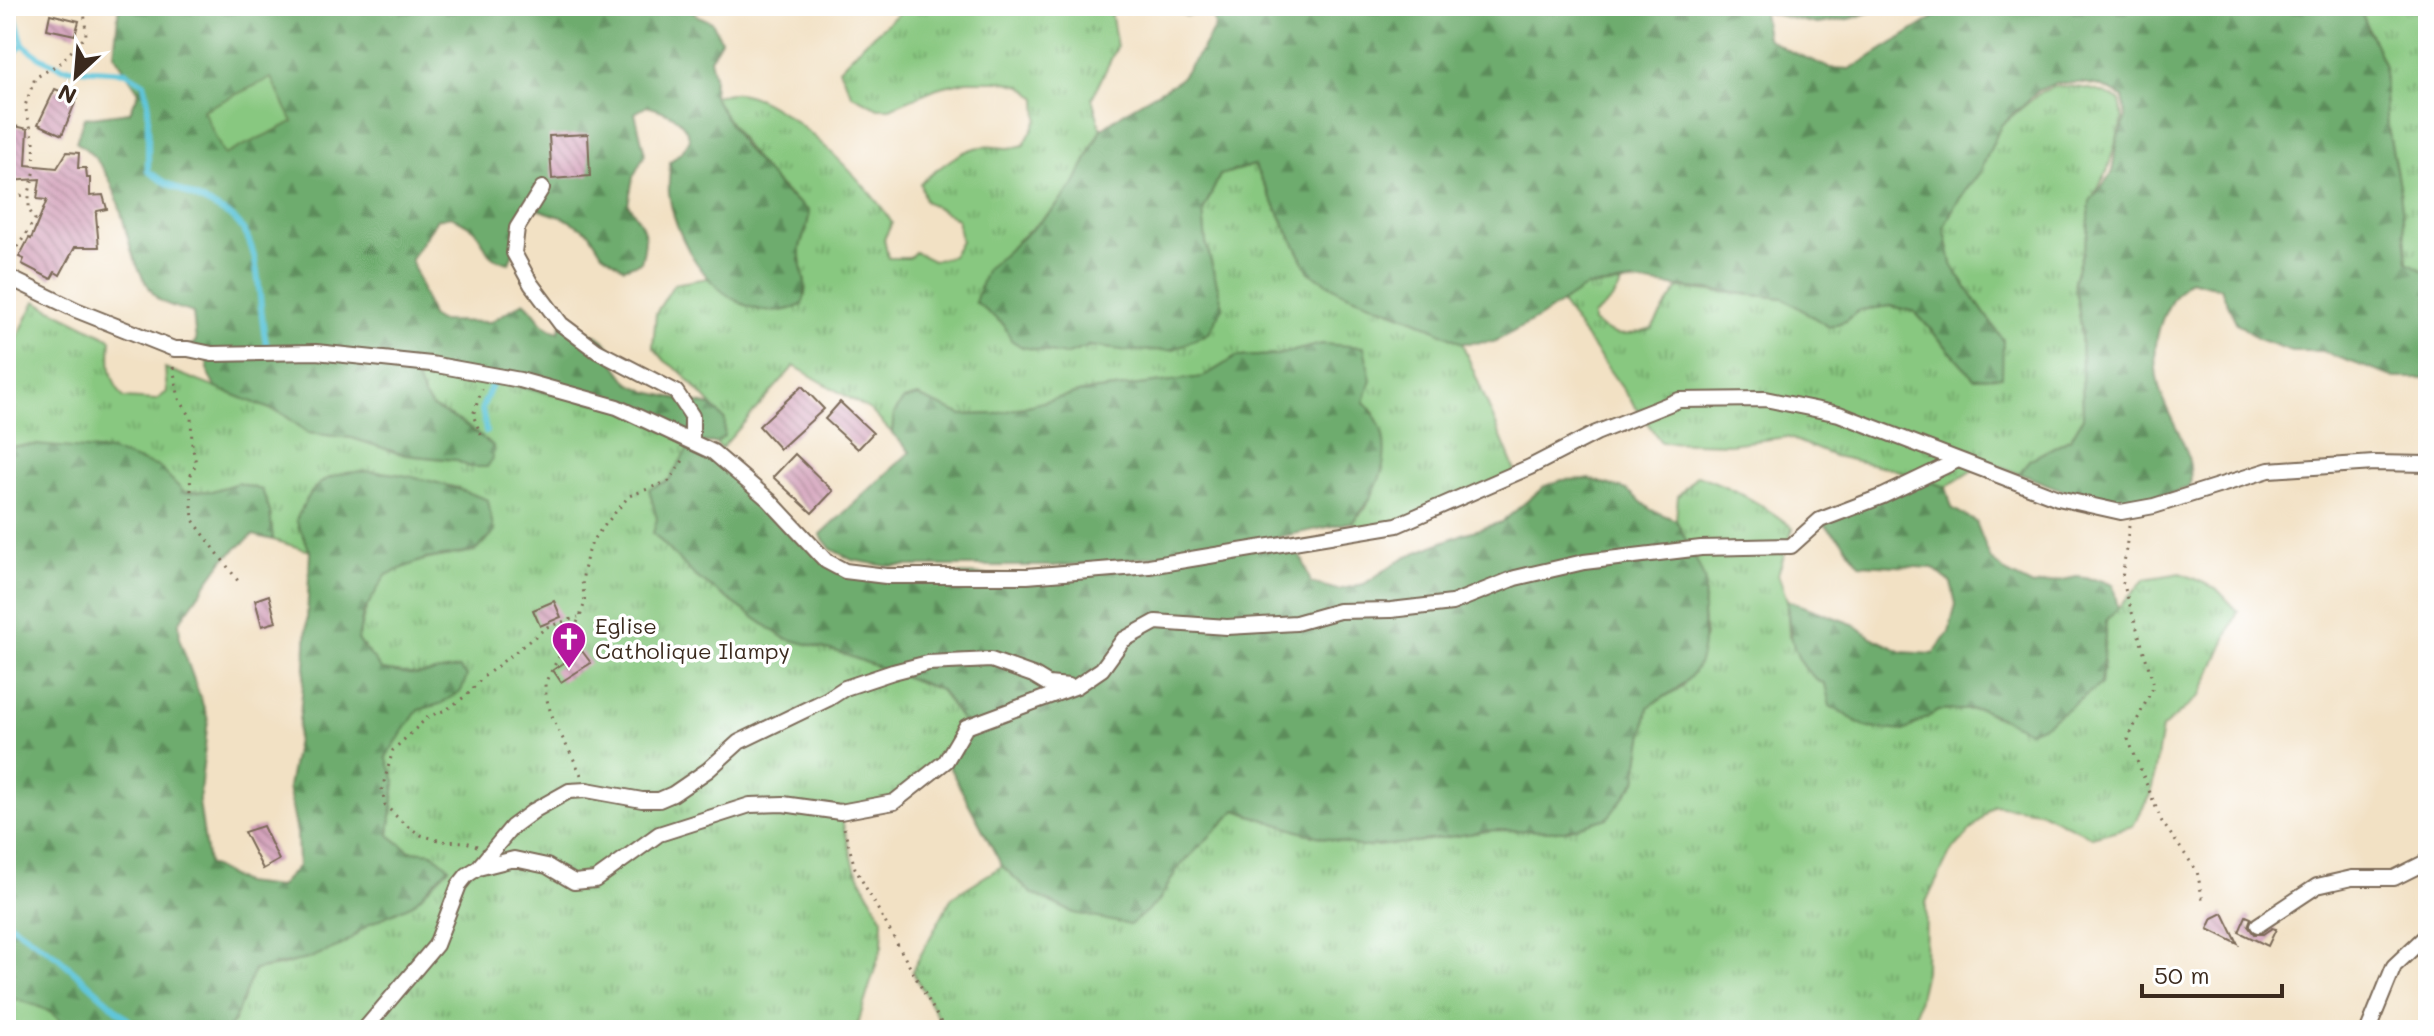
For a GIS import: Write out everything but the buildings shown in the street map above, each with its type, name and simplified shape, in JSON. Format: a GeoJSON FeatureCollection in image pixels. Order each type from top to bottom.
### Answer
{"type":"FeatureCollection","features":[{"type":"Feature","properties":{"kind":"street"},"geometry":{"type":"LineString","coordinates":[[542,188],[517,228],[514,253],[531,284],[561,324],[597,351],[676,392],[692,416],[692,442]]}},
{"type":"Feature","properties":{"kind":"street"},"geometry":{"type":"LineString","coordinates":[[6,276],[76,310],[174,349],[212,354],[316,352],[431,364],[520,380],[617,407],[713,452],[769,500],[826,561],[845,571],[886,576],[1027,576],[1149,566],[1397,525],[1530,467],[1596,433],[1679,400],[1765,399],[1839,414],[2058,498],[2121,512],[2154,506],[2269,470],[2374,463],[2428,464]]}},
{"type":"Feature","properties":{"kind":"street"},"geometry":{"type":"LineString","coordinates":[[364,1030],[436,945],[459,885],[478,868],[514,859],[547,866],[574,882],[595,880],[659,834],[750,805],[783,804],[840,812],[894,802],[946,761],[966,727],[1077,686],[1102,669],[1123,640],[1156,622],[1227,627],[1296,623],[1339,611],[1391,610],[1452,603],[1515,578],[1584,562],[1701,548],[1791,546],[1820,520],[1883,496],[1956,461]]}},
{"type":"Feature","properties":{"kind":"street"},"geometry":{"type":"LineString","coordinates":[[478,868],[512,827],[569,791],[587,790],[659,800],[708,770],[739,742],[845,688],[928,663],[991,660],[1033,675],[1048,684],[1077,686]]}},
{"type":"Feature","properties":{"kind":"street"},"geometry":{"type":"LineString","coordinates":[[2258,925],[2317,886],[2352,878],[2394,878],[2428,861]]}},
{"type":"Feature","properties":{"kind":"street"},"geometry":{"type":"LineString","coordinates":[[2368,1030],[2394,966],[2428,934]]}},
{"type":"Feature","properties":{"kind":"path"},"geometry":{"type":"LineString","coordinates":[[6,266],[35,219],[29,210],[29,193],[35,170],[34,141],[25,106],[35,78],[60,63],[86,36],[84,6]]}},
{"type":"Feature","properties":{"kind":"path"},"geometry":{"type":"LineString","coordinates":[[6,202],[29,193]]}},
{"type":"Feature","properties":{"kind":"path"},"geometry":{"type":"LineString","coordinates":[[174,349],[173,374],[179,399],[191,417],[196,463],[190,477],[193,520],[241,585]]}},
{"type":"Feature","properties":{"kind":"path"},"geometry":{"type":"LineString","coordinates":[[481,435],[473,415],[488,374]]}},
{"type":"Feature","properties":{"kind":"path"},"geometry":{"type":"LineString","coordinates":[[587,790],[545,694],[545,683],[580,617],[585,602],[582,581],[588,551],[595,537],[629,496],[669,481],[685,460],[692,442]]}},
{"type":"Feature","properties":{"kind":"path"},"geometry":{"type":"LineString","coordinates":[[2133,510],[2122,579],[2154,685],[2128,739],[2162,822],[2197,871],[2203,901]]}},
{"type":"Feature","properties":{"kind":"path"},"geometry":{"type":"LineString","coordinates":[[491,852],[466,842],[441,841],[421,835],[404,824],[385,805],[382,789],[393,750],[429,716],[446,710],[467,695],[482,678],[547,627],[580,617]]}},
{"type":"Feature","properties":{"kind":"path"},"geometry":{"type":"LineString","coordinates":[[840,812],[855,868],[945,1030]]}},
{"type":"Feature","properties":{"kind":"green space"},"geometry":{"type":"Polygon","coordinates":[[[119,6],[690,6],[696,15],[712,22],[721,40],[710,59],[714,76],[713,96],[743,146],[786,194],[809,211],[800,248],[805,283],[802,305],[777,311],[754,308],[732,298],[696,262],[674,216],[669,189],[670,162],[690,139],[674,116],[647,106],[635,113],[645,154],[633,177],[628,204],[644,232],[641,262],[624,268],[602,253],[589,232],[564,218],[531,207],[509,263],[493,257],[473,229],[451,216],[437,219],[411,259],[431,316],[439,321],[490,322],[524,302],[543,324],[553,330],[559,332],[561,324],[568,325],[602,339],[612,350],[610,357],[629,383],[648,392],[711,406],[725,420],[724,436],[716,443],[695,442],[845,571],[1027,576],[1290,542],[1303,561],[1311,583],[1338,590],[1364,584],[1405,557],[1502,522],[1545,486],[1562,480],[1589,479],[1627,490],[1651,510],[1676,520],[1705,583],[1699,661],[1687,680],[1648,707],[1636,781],[1608,818],[1564,831],[1494,830],[1362,847],[1301,832],[1236,810],[1178,868],[1158,902],[1130,925],[1074,913],[1031,893],[1002,866],[946,761],[966,727],[941,690],[838,652],[784,638],[695,576],[653,533],[657,519],[649,489],[669,480],[692,442],[617,407],[411,364],[423,395],[432,407],[461,422],[493,446],[492,460],[487,467],[470,467],[455,460],[405,455],[352,438],[308,433],[283,414],[216,388],[209,376],[207,363],[212,354],[188,349],[196,341],[193,313],[165,304],[147,284],[138,267],[114,190],[105,172],[93,156],[76,142],[84,118],[130,112],[139,92],[114,54],[119,6]]]}},
{"type":"Feature","properties":{"kind":"green space"},"geometry":{"type":"Polygon","coordinates":[[[1110,6],[1117,47],[1092,98],[1101,129],[1075,184],[1053,210],[1017,241],[976,302],[1004,325],[1065,355],[1090,346],[1129,351],[1223,307],[1206,243],[1203,211],[1220,175],[1254,165],[1309,272],[1342,292],[1418,321],[1462,343],[1516,473],[1397,525],[1362,530],[1352,522],[1366,508],[1383,467],[1375,413],[1364,402],[1371,380],[1322,344],[1277,355],[1236,357],[1203,377],[1082,392],[996,414],[962,415],[918,396],[903,400],[894,414],[892,433],[870,410],[794,366],[721,449],[716,443],[724,436],[725,420],[653,347],[656,313],[674,284],[708,278],[751,307],[775,311],[801,305],[805,283],[800,248],[809,211],[779,186],[755,159],[713,96],[735,93],[779,110],[846,166],[892,223],[884,239],[888,258],[909,258],[915,252],[933,261],[952,256],[961,241],[957,219],[925,201],[920,183],[948,161],[972,149],[1024,145],[1038,119],[1037,98],[1022,86],[1002,81],[966,81],[937,88],[890,108],[878,108],[852,95],[839,69],[905,8],[1110,6]]]}},
{"type":"Feature","properties":{"kind":"green space"},"geometry":{"type":"Polygon","coordinates":[[[1172,6],[1887,6],[1853,18],[1817,24],[1763,12],[1767,38],[1830,68],[1851,69],[1938,15],[1959,6],[2358,6],[2384,64],[2386,118],[2400,191],[2408,262],[2428,274],[2428,378],[2395,378],[2321,351],[2292,351],[2258,339],[2236,322],[2221,288],[2190,280],[2177,293],[2164,314],[2155,354],[2163,400],[2188,456],[2190,486],[2123,505],[2086,498],[2020,474],[2029,460],[2071,438],[2083,417],[2081,326],[2074,280],[2088,234],[2090,201],[2112,173],[2117,139],[2126,117],[2123,97],[2100,86],[2083,83],[2056,83],[2039,90],[2001,125],[1980,172],[1955,205],[1944,227],[1953,268],[2003,340],[2002,377],[1974,378],[1915,312],[1891,306],[1860,310],[1845,321],[1829,327],[1783,298],[1634,282],[1586,287],[1494,342],[1462,343],[1418,321],[1342,292],[1309,272],[1254,165],[1220,175],[1203,211],[1206,243],[1223,307],[1209,333],[1172,350],[1129,351],[1090,346],[1065,355],[1022,347],[1011,340],[1004,325],[975,302],[986,270],[1053,210],[1075,184],[1101,129],[1179,80],[1201,51],[1215,27],[1213,11],[1186,16],[1172,6]]]}},
{"type":"Feature","properties":{"kind":"green space"},"geometry":{"type":"Polygon","coordinates":[[[2358,6],[2428,6],[2428,274],[2408,262],[2400,191],[2386,118],[2384,64],[2358,6]]]}},
{"type":"Feature","properties":{"kind":"green space"},"geometry":{"type":"Polygon","coordinates":[[[271,78],[293,122],[224,155],[203,110],[271,78]]]}},
{"type":"Feature","properties":{"kind":"green space"},"geometry":{"type":"Polygon","coordinates":[[[2056,86],[2089,89],[2120,100],[2123,118],[2107,172],[2090,202],[2088,234],[2074,280],[2081,326],[2083,417],[2071,438],[2029,460],[2020,474],[1987,461],[1946,487],[1890,468],[1834,456],[1787,437],[1729,444],[1661,442],[1561,303],[1586,287],[1621,284],[1606,306],[1593,316],[1593,322],[1608,332],[1621,335],[1652,328],[1678,288],[1783,298],[1829,327],[1845,321],[1860,310],[1891,306],[1915,312],[1974,378],[2003,340],[1953,268],[1944,227],[1955,205],[1980,172],[2001,125],[2041,92],[2056,86]]]}},
{"type":"Feature","properties":{"kind":"green space"},"geometry":{"type":"Polygon","coordinates":[[[35,301],[111,339],[111,370],[124,398],[156,400],[167,392],[165,368],[283,414],[309,433],[352,438],[405,455],[455,460],[470,467],[493,446],[461,422],[432,407],[423,395],[411,364],[617,407],[692,442],[653,533],[695,576],[784,638],[838,652],[940,690],[966,727],[946,761],[894,802],[840,813],[855,868],[883,919],[882,946],[856,1030],[226,1030],[234,1021],[253,970],[281,966],[342,945],[369,924],[413,904],[449,868],[432,853],[410,851],[389,835],[395,781],[385,757],[418,710],[440,704],[459,668],[416,675],[382,670],[358,640],[370,599],[392,571],[427,560],[475,551],[459,488],[385,473],[349,474],[332,479],[314,488],[310,551],[273,540],[270,512],[262,490],[238,483],[212,491],[183,492],[159,467],[35,445],[6,447],[6,351],[11,351],[35,301]]]}},
{"type":"Feature","properties":{"kind":"green space"},"geometry":{"type":"Polygon","coordinates":[[[1322,344],[1364,347],[1371,380],[1364,402],[1382,432],[1384,463],[1379,479],[1363,509],[1352,522],[1234,546],[1052,566],[886,566],[852,560],[831,549],[820,535],[910,452],[892,433],[894,414],[903,400],[918,396],[962,415],[996,414],[1082,392],[1203,377],[1236,357],[1277,355],[1322,344]]]}},
{"type":"Feature","properties":{"kind":"green space"},"geometry":{"type":"Polygon","coordinates":[[[35,445],[111,451],[159,467],[184,492],[212,491],[238,483],[262,490],[270,512],[273,540],[253,535],[224,559],[179,622],[180,641],[208,719],[199,802],[208,864],[243,883],[279,887],[298,866],[297,833],[288,787],[305,667],[310,551],[296,520],[309,495],[331,478],[351,472],[375,472],[425,480],[488,500],[494,533],[475,551],[425,559],[386,575],[363,613],[358,640],[382,670],[416,675],[459,668],[467,676],[461,691],[440,704],[418,710],[386,757],[395,781],[389,835],[410,851],[432,853],[449,867],[413,904],[369,924],[342,945],[308,959],[254,970],[234,1021],[226,1030],[66,1030],[49,1011],[6,996],[6,447],[35,445]]]}},
{"type":"Feature","properties":{"kind":"green space"},"geometry":{"type":"Polygon","coordinates":[[[1697,475],[1748,497],[1793,528],[1778,574],[1787,600],[1789,636],[1825,684],[1904,731],[1938,711],[1981,709],[1999,718],[2046,724],[2101,684],[2106,621],[2145,579],[2181,573],[2216,588],[2238,611],[2201,695],[2162,728],[2151,793],[2133,826],[2092,837],[2039,811],[1994,805],[1950,853],[1926,902],[1925,971],[1912,1030],[945,1030],[912,971],[952,897],[1002,866],[1031,893],[1074,913],[1158,902],[1178,868],[1236,810],[1301,832],[1362,847],[1494,830],[1564,831],[1636,781],[1648,707],[1683,686],[1705,636],[1705,582],[1676,520],[1678,496],[1697,475]]]}},
{"type":"Feature","properties":{"kind":"green space"},"geometry":{"type":"Polygon","coordinates":[[[1920,478],[1946,487],[1952,508],[1976,522],[1991,560],[2007,573],[2033,586],[2077,577],[2113,585],[2118,608],[2106,621],[2101,684],[2046,724],[2029,731],[1981,709],[1938,711],[1904,731],[1868,728],[1830,706],[1825,684],[1805,669],[1799,659],[1791,637],[1787,600],[1855,625],[1871,637],[1902,652],[1933,654],[1949,632],[1956,604],[1951,583],[1933,568],[1860,564],[1820,520],[1920,478]]]}},
{"type":"Feature","properties":{"kind":"green space"},"geometry":{"type":"Polygon","coordinates":[[[6,996],[49,1011],[66,1030],[6,1030],[6,996]]]}},
{"type":"Feature","properties":{"kind":"waterway"},"geometry":{"type":"LineString","coordinates":[[12,6],[23,44],[39,57],[63,68],[126,72],[144,83],[148,101],[148,171],[230,216],[241,227],[255,259],[268,351]]}},
{"type":"Feature","properties":{"kind":"waterway"},"geometry":{"type":"LineString","coordinates":[[6,61],[23,44]]}},
{"type":"Feature","properties":{"kind":"waterway"},"geometry":{"type":"LineString","coordinates":[[485,380],[493,382],[482,408],[486,432]]}},
{"type":"Feature","properties":{"kind":"waterway"},"geometry":{"type":"LineString","coordinates":[[6,921],[58,957],[140,1030]]}},
{"type":"Feature","properties":{"kind":"place","name":"Eglise Catholique Ilampy"},"geometry":{"type":"Point","coordinates":[569,670]}}]}
